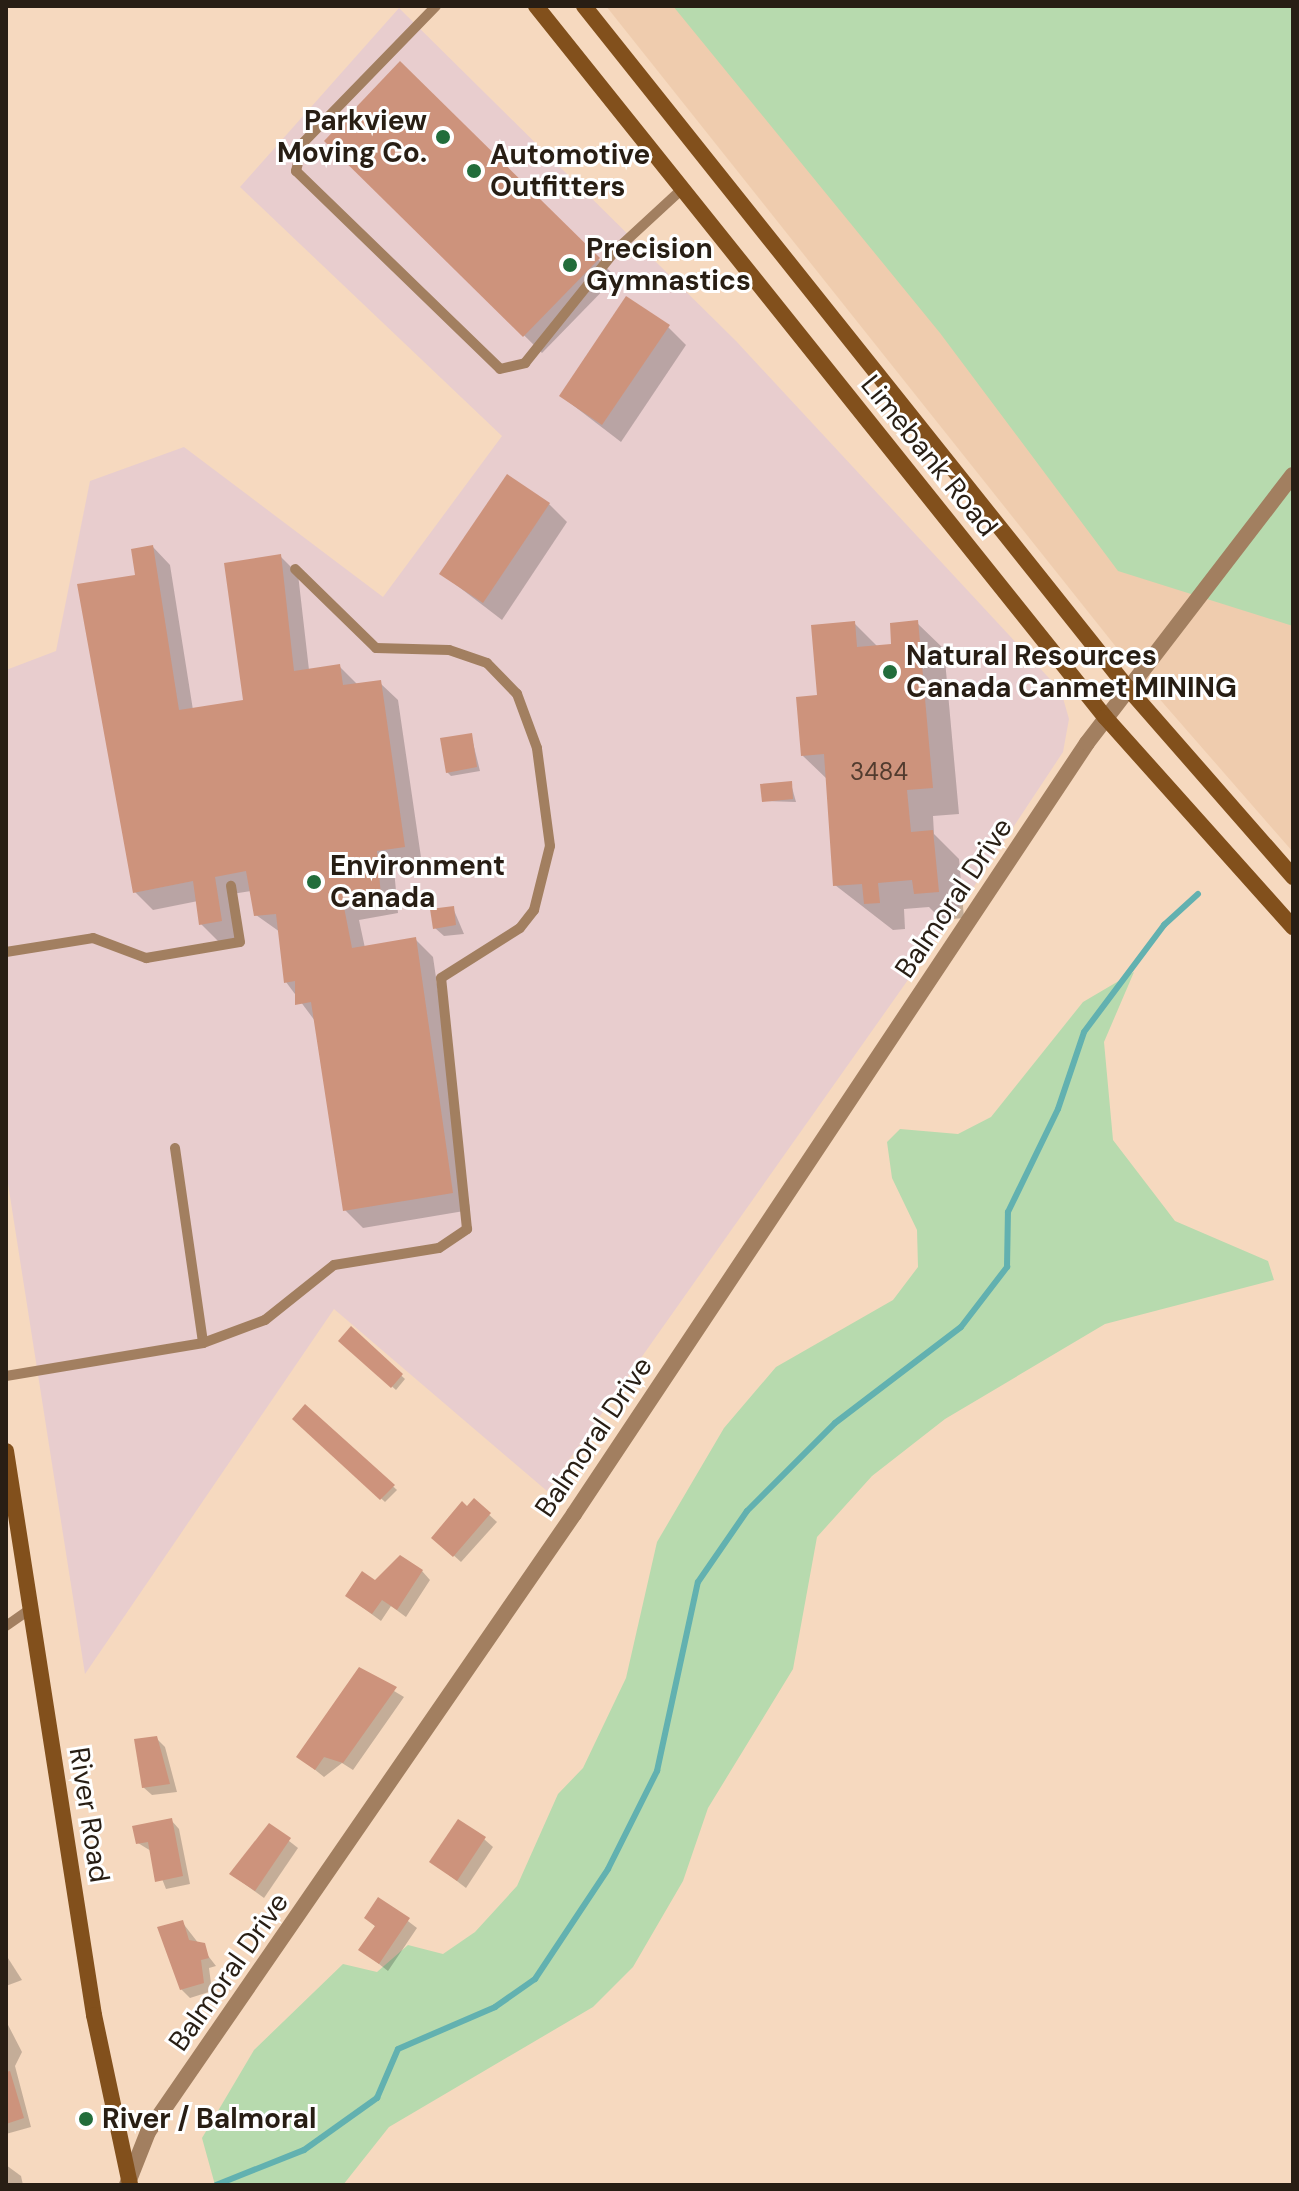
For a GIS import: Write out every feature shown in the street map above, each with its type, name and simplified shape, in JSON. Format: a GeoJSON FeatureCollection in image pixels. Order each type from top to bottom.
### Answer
{"type":"FeatureCollection","features":[{"type":"Feature","properties":{"kind":"main road","name":"Limebank Road"},"geometry":{"type":"LineString","coordinates":[[536,6],[1105,717],[1293,927]]}},
{"type":"Feature","properties":{"kind":"main road","name":"Limebank Road"},"geometry":{"type":"LineString","coordinates":[[584,6],[1126,686],[1293,877]]}},
{"type":"Feature","properties":{"kind":"main road","name":"River Road"},"geometry":{"type":"LineString","coordinates":[[6,1451],[94,2015],[129,2184]]}},
{"type":"Feature","properties":{"kind":"street","name":"Balmoral Drive"},"geometry":{"type":"LineString","coordinates":[[129,2184],[148,2132],[574,1514],[1126,686],[1293,475]]}},
{"type":"Feature","properties":{"kind":"lane"},"geometry":{"type":"LineString","coordinates":[[436,6],[303,143],[296,171],[493,364],[512,370],[525,363],[616,250],[682,189]]}},
{"type":"Feature","properties":{"kind":"lane"},"geometry":{"type":"LineString","coordinates":[[6,1376],[203,1343],[265,1320],[334,1265],[439,1248],[462,1237],[463,1141],[441,978],[520,928],[545,881],[550,846],[537,748],[508,683],[474,656],[376,648],[295,569]]}},
{"type":"Feature","properties":{"kind":"lane"},"geometry":{"type":"LineString","coordinates":[[6,952],[93,938],[146,958],[240,942],[231,886]]}},
{"type":"Feature","properties":{"kind":"lane"},"geometry":{"type":"LineString","coordinates":[[175,1148],[203,1343]]}},
{"type":"Feature","properties":{"kind":"lane"},"geometry":{"type":"LineString","coordinates":[[6,1626],[30,1609]]}},
{"type":"Feature","properties":{"kind":"shaded area"},"geometry":{"type":"Polygon","coordinates":[[[606,6],[1293,6],[1293,852],[1136,672],[606,6]]]}},
{"type":"Feature","properties":{"kind":"shaded area"},"geometry":{"type":"Polygon","coordinates":[[[399,8],[736,341],[1061,691],[1069,719],[1063,752],[975,885],[547,1491],[334,1309],[85,1674],[6,1171],[6,670],[56,651],[90,481],[184,447],[383,597],[502,436],[240,187],[399,8]]]}},
{"type":"Feature","properties":{"kind":"green space"},"geometry":{"type":"Polygon","coordinates":[[[673,6],[1293,6],[1293,626],[1118,571],[940,333],[673,6]]]}},
{"type":"Feature","properties":{"kind":"green space"},"geometry":{"type":"Polygon","coordinates":[[[1134,972],[1104,1042],[1113,1140],[1175,1221],[1268,1261],[1274,1280],[1105,1324],[945,1419],[872,1476],[817,1537],[793,1669],[708,1808],[683,1881],[633,1967],[593,2007],[389,2127],[343,2185],[215,2185],[202,2138],[254,2050],[343,1964],[377,1972],[408,1945],[443,1954],[475,1932],[517,1886],[558,1794],[583,1768],[626,1678],[657,1542],[724,1428],[776,1367],[893,1300],[918,1267],[917,1230],[892,1178],[887,1142],[900,1129],[958,1134],[991,1117],[1083,1002],[1134,972]]]}},
{"type":"Feature","properties":{"kind":"building"},"geometry":{"type":"Polygon","coordinates":[[[400,61],[600,258],[523,337],[324,141],[400,61]]]}},
{"type":"Feature","properties":{"kind":"building"},"geometry":{"type":"Polygon","coordinates":[[[626,296],[670,325],[602,425],[559,396],[626,296]]]}},
{"type":"Feature","properties":{"kind":"building"},"geometry":{"type":"Polygon","coordinates":[[[507,474],[550,503],[483,603],[439,574],[507,474]]]}},
{"type":"Feature","properties":{"kind":"building","name":"Environment Canada"},"geometry":{"type":"Polygon","coordinates":[[[153,545],[179,710],[243,700],[224,563],[281,554],[294,671],[340,664],[343,685],[381,680],[405,847],[377,851],[381,896],[343,902],[352,948],[416,937],[453,1193],[343,1211],[311,1002],[295,1005],[295,981],[284,983],[276,914],[254,916],[246,871],[215,877],[222,921],[199,925],[193,881],[133,893],[77,584],[135,575],[131,549],[153,545]]]}},
{"type":"Feature","properties":{"kind":"building"},"geometry":{"type":"Polygon","coordinates":[[[918,620],[933,788],[907,790],[911,832],[933,830],[939,892],[914,894],[912,880],[878,883],[880,903],[864,904],[862,884],[833,886],[824,754],[801,756],[796,697],[817,695],[811,625],[855,621],[857,647],[891,644],[890,623],[918,620]]]}},
{"type":"Feature","properties":{"kind":"building"},"geometry":{"type":"Polygon","coordinates":[[[472,733],[477,767],[446,773],[440,738],[472,733]]]}},
{"type":"Feature","properties":{"kind":"building"},"geometry":{"type":"Polygon","coordinates":[[[792,781],[793,799],[762,802],[760,784],[792,781]]]}},
{"type":"Feature","properties":{"kind":"building"},"geometry":{"type":"Polygon","coordinates":[[[454,906],[456,925],[433,929],[430,909],[454,906]]]}},
{"type":"Feature","properties":{"kind":"building"},"geometry":{"type":"Polygon","coordinates":[[[351,1326],[403,1374],[391,1388],[338,1341],[351,1326]]]}},
{"type":"Feature","properties":{"kind":"building"},"geometry":{"type":"Polygon","coordinates":[[[305,1404],[395,1485],[380,1500],[292,1419],[305,1404]]]}},
{"type":"Feature","properties":{"kind":"building"},"geometry":{"type":"Polygon","coordinates":[[[474,1498],[491,1513],[453,1557],[431,1538],[462,1501],[467,1506],[474,1498]]]}},
{"type":"Feature","properties":{"kind":"building"},"geometry":{"type":"Polygon","coordinates":[[[400,1555],[423,1570],[397,1610],[382,1600],[372,1614],[345,1596],[362,1571],[375,1580],[400,1555]]]}},
{"type":"Feature","properties":{"kind":"building"},"geometry":{"type":"Polygon","coordinates":[[[359,1667],[397,1687],[343,1763],[324,1757],[315,1770],[296,1757],[359,1667]]]}},
{"type":"Feature","properties":{"kind":"building"},"geometry":{"type":"Polygon","coordinates":[[[157,1736],[170,1784],[142,1788],[134,1739],[157,1736]]]}},
{"type":"Feature","properties":{"kind":"building"},"geometry":{"type":"Polygon","coordinates":[[[172,1818],[183,1876],[155,1882],[148,1842],[136,1844],[132,1826],[172,1818]]]}},
{"type":"Feature","properties":{"kind":"building"},"geometry":{"type":"Polygon","coordinates":[[[458,1819],[486,1837],[457,1881],[429,1862],[458,1819]]]}},
{"type":"Feature","properties":{"kind":"building"},"geometry":{"type":"Polygon","coordinates":[[[269,1823],[291,1838],[255,1891],[229,1874],[269,1823]]]}},
{"type":"Feature","properties":{"kind":"building"},"geometry":{"type":"Polygon","coordinates":[[[378,1897],[410,1918],[379,1964],[358,1950],[375,1926],[364,1918],[378,1897]]]}},
{"type":"Feature","properties":{"kind":"building"},"geometry":{"type":"Polygon","coordinates":[[[183,1920],[189,1940],[205,1943],[209,1958],[201,1960],[204,1983],[180,1990],[157,1927],[183,1920]]]}},
{"type":"Feature","properties":{"kind":"building"},"geometry":{"type":"Polygon","coordinates":[[[10,2071],[24,2118],[6,2124],[6,2072],[10,2071]]]}},
{"type":"Feature","properties":{"kind":"waterway"},"geometry":{"type":"LineString","coordinates":[[216,2185],[304,2150],[377,2098],[398,2049],[495,2007],[535,1979],[608,1869],[657,1771],[698,1582],[747,1511],[835,1423],[961,1327],[1007,1267],[1008,1212],[1058,1109],[1084,1032],[1164,925],[1198,894]]}},
{"type":"Feature","properties":{"kind":"place","name":"Parkview Moving Co."},"geometry":{"type":"Point","coordinates":[443,137]}},
{"type":"Feature","properties":{"kind":"place","name":"Automotive Outfitters"},"geometry":{"type":"Point","coordinates":[474,171]}},
{"type":"Feature","properties":{"kind":"place","name":"Precision Gymnastics"},"geometry":{"type":"Point","coordinates":[570,265]}},
{"type":"Feature","properties":{"kind":"place","name":"Natural Resources Canada Canmet MINING"},"geometry":{"type":"Point","coordinates":[890,672]}},
{"type":"Feature","properties":{"kind":"place","name":"Environment Canada"},"geometry":{"type":"Point","coordinates":[314,882]}},
{"type":"Feature","properties":{"kind":"place","name":"River / Balmoral"},"geometry":{"type":"Point","coordinates":[86,2119]}}]}
